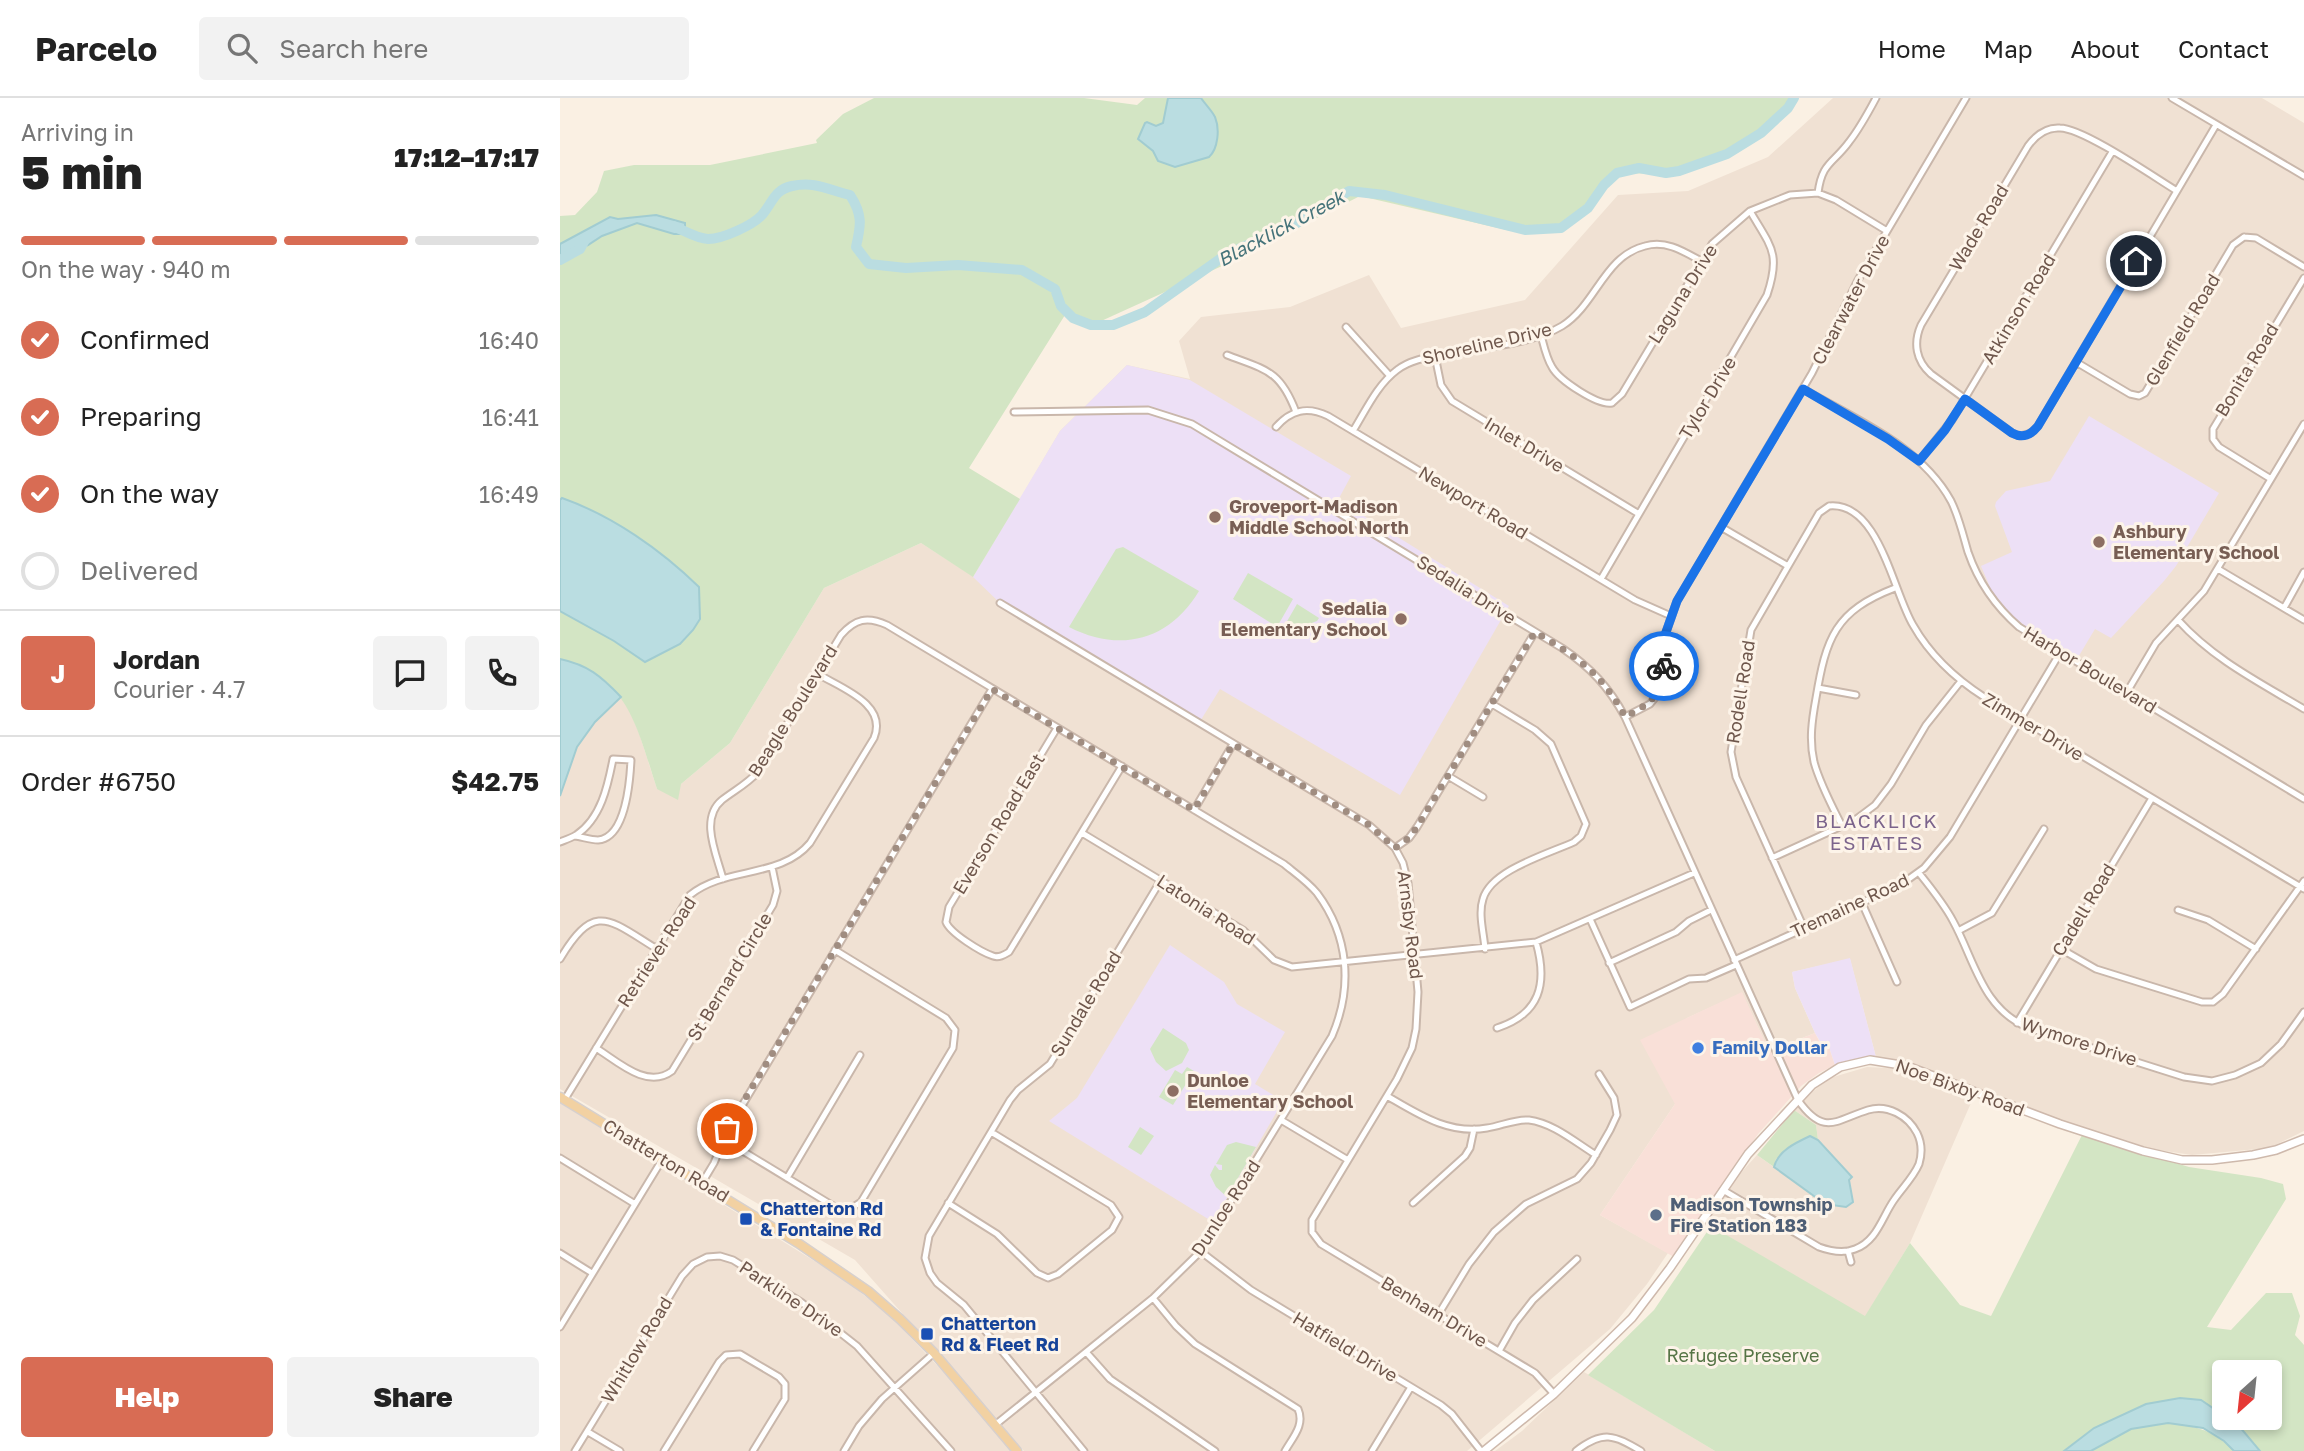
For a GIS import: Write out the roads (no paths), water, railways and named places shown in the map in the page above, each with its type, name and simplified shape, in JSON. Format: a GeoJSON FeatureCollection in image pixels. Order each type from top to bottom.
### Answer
{"type":"FeatureCollection","features":[{"type":"Feature","properties":{"kind":"main road","name":"Chatterton Road"},"geometry":{"type":"LineString","coordinates":[[562,1098],[836,1268],[892,1312],[934,1353],[1017,1451]]}},
{"type":"Feature","properties":{"kind":"street"},"geometry":{"type":"LineString","coordinates":[[1876,98],[1849,143],[1827,164],[1819,180],[1818,193],[1836,200],[1887,231]]}},
{"type":"Feature","properties":{"kind":"street","name":"Clearwater Drive"},"geometry":{"type":"LineString","coordinates":[[1625,717],[1644,707],[1658,694],[1664,676],[1665,635],[1671,616],[1803,389],[1858,280],[1966,98]]}},
{"type":"Feature","properties":{"kind":"street"},"geometry":{"type":"LineString","coordinates":[[2172,98],[2304,176]]}},
{"type":"Feature","properties":{"kind":"street"},"geometry":{"type":"LineString","coordinates":[[1965,399],[2012,433],[2026,435],[2038,426],[2216,125]]}},
{"type":"Feature","properties":{"kind":"street","name":"Wade Road"},"geometry":{"type":"LineString","coordinates":[[1965,399],[1926,370],[1917,349],[1921,325],[2028,146],[2043,131],[2064,128],[2083,134],[2112,152]]}},
{"type":"Feature","properties":{"kind":"street"},"geometry":{"type":"LineString","coordinates":[[2112,152],[2177,191]]}},
{"type":"Feature","properties":{"kind":"street","name":"Atkinson Road"},"geometry":{"type":"LineString","coordinates":[[1919,461],[1945,430],[1965,399],[2112,152]]}},
{"type":"Feature","properties":{"kind":"street","name":"Laguna Drive"},"geometry":{"type":"LineString","coordinates":[[1612,403],[1622,394],[1700,261],[1720,236],[1750,211],[1790,195],[1818,193]]}},
{"type":"Feature","properties":{"kind":"street","name":"Tylor Drive"},"geometry":{"type":"LineString","coordinates":[[1601,579],[1767,295],[1774,274],[1775,258],[1770,244],[1750,211]]}},
{"type":"Feature","properties":{"kind":"street"},"geometry":{"type":"LineString","coordinates":[[2241,229],[2244,237],[2256,238],[2304,267]]}},
{"type":"Feature","properties":{"kind":"street","name":"Glenfield Road"},"geometry":{"type":"LineString","coordinates":[[2076,362],[2139,399],[2147,391],[2234,245],[2244,237]]}},
{"type":"Feature","properties":{"kind":"street","name":"Shoreline Drive"},"geometry":{"type":"LineString","coordinates":[[1353,431],[1390,376],[1413,361],[1541,335],[1559,328],[1577,315],[1610,269],[1637,249],[1666,245],[1700,261]]}},
{"type":"Feature","properties":{"kind":"street","name":"Bonita Road"},"geometry":{"type":"LineString","coordinates":[[2271,479],[2224,451],[2213,439],[2213,429],[2304,278]]}},
{"type":"Feature","properties":{"kind":"street"},"geometry":{"type":"LineString","coordinates":[[1346,327],[1390,376]]}},
{"type":"Feature","properties":{"kind":"street"},"geometry":{"type":"LineString","coordinates":[[1541,335],[1551,366],[1559,377],[1603,403],[1612,403],[1614,412]]}},
{"type":"Feature","properties":{"kind":"street"},"geometry":{"type":"LineString","coordinates":[[1227,355],[1265,370],[1284,386],[1296,412],[1285,417],[1276,427]]}},
{"type":"Feature","properties":{"kind":"street","name":"Inlet Drive"},"geometry":{"type":"LineString","coordinates":[[1435,356],[1441,385],[1452,401],[1639,514]]}},
{"type":"Feature","properties":{"kind":"street","name":"Harbor Boulevard"},"geometry":{"type":"LineString","coordinates":[[1803,389],[1888,439],[1919,461],[1931,474],[1951,501],[1973,565],[1990,594],[2019,627],[2304,799]]}},
{"type":"Feature","properties":{"kind":"street","name":"Sedalia Drive"},"geometry":{"type":"LineString","coordinates":[[1014,412],[1148,410],[1192,424],[1535,632],[1578,659],[1598,676],[1614,696],[1625,717],[1798,1100]]}},
{"type":"Feature","properties":{"kind":"street","name":"Newport Road"},"geometry":{"type":"LineString","coordinates":[[1296,412],[1316,411],[1353,431],[1644,605],[1671,616]]}},
{"type":"Feature","properties":{"kind":"street"},"geometry":{"type":"LineString","coordinates":[[2127,692],[2156,643],[2197,600],[2218,569],[2304,424]]}},
{"type":"Feature","properties":{"kind":"street"},"geometry":{"type":"LineString","coordinates":[[2026,435],[2026,443]]}},
{"type":"Feature","properties":{"kind":"street"},"geometry":{"type":"LineString","coordinates":[[2205,441],[2213,439]]}},
{"type":"Feature","properties":{"kind":"street"},"geometry":{"type":"LineString","coordinates":[[1826,498],[1829,506]]}},
{"type":"Feature","properties":{"kind":"street","name":"Rodell Road"},"geometry":{"type":"LineString","coordinates":[[1804,928],[1736,776],[1731,752],[1751,630],[1819,513],[1829,506]]}},
{"type":"Feature","properties":{"kind":"street","name":"Zimmer Drive"},"geometry":{"type":"LineString","coordinates":[[1829,506],[1846,508],[1868,527],[1881,545],[1895,588],[1924,643],[1961,681],[2151,798],[2303,886]]}},
{"type":"Feature","properties":{"kind":"street"},"geometry":{"type":"LineString","coordinates":[[1721,527],[1788,566]]}},
{"type":"Feature","properties":{"kind":"street"},"geometry":{"type":"LineString","coordinates":[[2218,569],[2304,620]]}},
{"type":"Feature","properties":{"kind":"street"},"geometry":{"type":"LineString","coordinates":[[2284,608],[2304,572]]}},
{"type":"Feature","properties":{"kind":"street"},"geometry":{"type":"LineString","coordinates":[[1842,826],[1819,776],[1813,755],[1812,721],[1825,653],[1842,622],[1866,601],[1895,588]]}},
{"type":"Feature","properties":{"kind":"street","name":"Arnsby Road"},"geometry":{"type":"LineString","coordinates":[[1000,603],[1369,825],[1395,848],[1403,863],[1408,883],[1418,992],[1416,1029],[1407,1060],[1312,1220],[1312,1232]]}},
{"type":"Feature","properties":{"kind":"street","name":"Beagle Boulevard"},"geometry":{"type":"LineString","coordinates":[[723,879],[711,833],[710,821],[714,811],[720,802],[740,789],[758,772],[841,635],[860,620]]}},
{"type":"Feature","properties":{"kind":"street","name":"Dunloe Road"},"geometry":{"type":"LineString","coordinates":[[860,620],[879,621],[887,625],[1284,864],[1315,891],[1337,926],[1346,963],[1343,1003],[1332,1036],[1200,1251],[1153,1298],[995,1425]]}},
{"type":"Feature","properties":{"kind":"street"},"geometry":{"type":"LineString","coordinates":[[2178,620],[2216,656],[2304,709]]}},
{"type":"Feature","properties":{"kind":"street"},"geometry":{"type":"LineString","coordinates":[[1395,848],[1413,833],[1535,632]]}},
{"type":"Feature","properties":{"kind":"street","name":"Tremaine Road"},"geometry":{"type":"LineString","coordinates":[[1609,963],[1630,1007],[1689,979],[1706,978],[1804,928],[1899,886],[1919,873],[1950,837],[2060,653]]}},
{"type":"Feature","properties":{"kind":"street","name":"Retriever Road"},"geometry":{"type":"LineString","coordinates":[[562,1098],[691,895],[702,887],[723,879],[794,859],[810,843],[874,738],[877,718],[865,702],[818,674]]}},
{"type":"Feature","properties":{"kind":"street"},"geometry":{"type":"LineString","coordinates":[[1773,858],[1862,816],[1882,797],[1926,725],[1961,681]]}},
{"type":"Feature","properties":{"kind":"street"},"geometry":{"type":"LineString","coordinates":[[1818,688],[1856,695]]}},
{"type":"Feature","properties":{"kind":"street"},"geometry":{"type":"LineString","coordinates":[[702,1183],[714,1163],[723,1139],[992,689]]}},
{"type":"Feature","properties":{"kind":"street"},"geometry":{"type":"LineString","coordinates":[[1485,949],[1482,903],[1489,886],[1504,873],[1574,842],[1584,832],[1586,820],[1551,744],[1535,730],[1492,704]]}},
{"type":"Feature","properties":{"kind":"street","name":"Everson Road East"},"geometry":{"type":"LineString","coordinates":[[1057,728],[942,923],[989,954],[1003,956],[1014,946],[1082,833]]}},
{"type":"Feature","properties":{"kind":"street"},"geometry":{"type":"LineString","coordinates":[[1194,810],[1233,744]]}},
{"type":"Feature","properties":{"kind":"street"},"geometry":{"type":"LineString","coordinates":[[560,842],[575,836],[600,805],[613,759],[631,760],[625,808],[612,830],[606,837],[598,840],[575,836]]}},
{"type":"Feature","properties":{"kind":"street"},"geometry":{"type":"LineString","coordinates":[[1082,833],[1122,766]]}},
{"type":"Feature","properties":{"kind":"street"},"geometry":{"type":"LineString","coordinates":[[1448,776],[1483,797]]}},
{"type":"Feature","properties":{"kind":"street","name":"Cadell Road"},"geometry":{"type":"LineString","coordinates":[[2017,1023],[2151,798]]}},
{"type":"Feature","properties":{"kind":"street"},"geometry":{"type":"LineString","coordinates":[[1958,932],[1992,913],[2044,829]]}},
{"type":"Feature","properties":{"kind":"street"},"geometry":{"type":"LineString","coordinates":[[1584,832],[1591,835]]}},
{"type":"Feature","properties":{"kind":"street","name":"Latonia Road"},"geometry":{"type":"LineString","coordinates":[[1082,833],[1243,930],[1280,965],[1299,967],[1536,942],[1694,873]]}},
{"type":"Feature","properties":{"kind":"street","name":"St Bernard Circle"},"geometry":{"type":"LineString","coordinates":[[659,1078],[674,1068],[774,905],[777,891],[772,867]]}},
{"type":"Feature","properties":{"kind":"street","name":"Wymore Drive"},"geometry":{"type":"LineString","coordinates":[[1919,873],[1941,902],[1958,932],[1989,998],[2001,1012],[2017,1023],[2184,1077],[2212,1081],[2235,1075],[2268,1058],[2304,1012]]}},
{"type":"Feature","properties":{"kind":"street","name":"Sundale Road"},"geometry":{"type":"LineString","coordinates":[[1035,1392],[964,1305],[937,1283],[926,1265],[926,1243],[1013,1095],[1050,1064],[1161,880]]}},
{"type":"Feature","properties":{"kind":"street"},"geometry":{"type":"LineString","coordinates":[[2061,949],[2096,969],[2213,1004],[2303,886]]}},
{"type":"Feature","properties":{"kind":"street"},"geometry":{"type":"LineString","coordinates":[[1862,903],[1897,982]]}},
{"type":"Feature","properties":{"kind":"street"},"geometry":{"type":"LineString","coordinates":[[1590,919],[1609,963],[1676,932],[1689,921],[1711,910]]}},
{"type":"Feature","properties":{"kind":"street"},"geometry":{"type":"LineString","coordinates":[[2178,910],[2208,920],[2256,949]]}},
{"type":"Feature","properties":{"kind":"street"},"geometry":{"type":"LineString","coordinates":[[560,959],[576,934],[585,925],[596,921],[619,926],[657,949]]}},
{"type":"Feature","properties":{"kind":"street"},"geometry":{"type":"LineString","coordinates":[[1497,1028],[1521,1019],[1536,998],[1541,966],[1536,942]]}},
{"type":"Feature","properties":{"kind":"street"},"geometry":{"type":"LineString","coordinates":[[723,1139],[835,1207],[850,1209],[861,1202],[953,1048],[955,1030],[943,1015],[835,950]]}},
{"type":"Feature","properties":{"kind":"street"},"geometry":{"type":"LineString","coordinates":[[596,1048],[642,1076],[659,1078],[660,1087]]}},
{"type":"Feature","properties":{"kind":"street"},"geometry":{"type":"LineString","coordinates":[[787,1178],[860,1055]]}},
{"type":"Feature","properties":{"kind":"street","name":"Noe Bixby Road"},"geometry":{"type":"LineString","coordinates":[[1483,1451],[1554,1394],[1642,1306],[1748,1154],[1817,1081],[1840,1067],[1861,1061],[1884,1061],[1916,1069],[2060,1124],[2164,1157],[2197,1161],[2228,1159],[2276,1150],[2304,1139]]}},
{"type":"Feature","properties":{"kind":"street"},"geometry":{"type":"LineString","coordinates":[[1438,1315],[1469,1264],[1494,1232],[1526,1204],[1577,1179],[1596,1154],[1617,1115],[1614,1098],[1599,1074]]}},
{"type":"Feature","properties":{"kind":"street"},"geometry":{"type":"LineString","coordinates":[[1387,1096],[1417,1114],[1443,1125],[1474,1129],[1526,1120],[1538,1122],[1596,1154]]}},
{"type":"Feature","properties":{"kind":"street"},"geometry":{"type":"LineString","coordinates":[[1723,1190],[1819,1247],[1833,1252],[1857,1249],[1873,1236],[1892,1202],[1920,1162],[1922,1147],[1912,1124],[1894,1112],[1868,1110],[1839,1123],[1827,1123],[1816,1118],[1798,1100]]}},
{"type":"Feature","properties":{"kind":"street"},"geometry":{"type":"LineString","coordinates":[[1282,1120],[1348,1160]]}},
{"type":"Feature","properties":{"kind":"street"},"geometry":{"type":"LineString","coordinates":[[1413,1203],[1465,1156],[1470,1148],[1474,1129]]}},
{"type":"Feature","properties":{"kind":"street"},"geometry":{"type":"LineString","coordinates":[[948,1203],[997,1234],[1044,1277],[1058,1274],[1112,1230],[1122,1217],[1111,1205],[991,1132]]}},
{"type":"Feature","properties":{"kind":"street"},"geometry":{"type":"LineString","coordinates":[[560,1158],[635,1204]]}},
{"type":"Feature","properties":{"kind":"street"},"geometry":{"type":"LineString","coordinates":[[560,1327],[663,1159]]}},
{"type":"Feature","properties":{"kind":"street"},"geometry":{"type":"LineString","coordinates":[[1304,1235],[1312,1232]]}},
{"type":"Feature","properties":{"kind":"street","name":"Benham Drive"},"geometry":{"type":"LineString","coordinates":[[1312,1232],[1321,1244],[1535,1373],[1554,1394]]}},
{"type":"Feature","properties":{"kind":"street","name":"Hatfield Drive"},"geometry":{"type":"LineString","coordinates":[[1200,1251],[1251,1290],[1452,1414],[1483,1451]]}},
{"type":"Feature","properties":{"kind":"street"},"geometry":{"type":"LineString","coordinates":[[1848,1251],[1851,1262]]}},
{"type":"Feature","properties":{"kind":"street"},"geometry":{"type":"LineString","coordinates":[[560,1253],[592,1273]]}},
{"type":"Feature","properties":{"kind":"street","name":"Parkline Drive"},"geometry":{"type":"LineString","coordinates":[[707,1257],[720,1256],[733,1260],[801,1302],[856,1346],[951,1451]]}},
{"type":"Feature","properties":{"kind":"street","name":"Whitlow Road"},"geometry":{"type":"LineString","coordinates":[[575,1451],[682,1276],[693,1264],[707,1257]]}},
{"type":"Feature","properties":{"kind":"street"},"geometry":{"type":"LineString","coordinates":[[1499,1351],[1528,1305],[1577,1259]]}},
{"type":"Feature","properties":{"kind":"street"},"geometry":{"type":"LineString","coordinates":[[1153,1298],[1195,1344],[1293,1404],[1301,1415],[1300,1426],[1285,1451]]}},
{"type":"Feature","properties":{"kind":"street"},"geometry":{"type":"LineString","coordinates":[[1086,1352],[1110,1380],[1215,1451]]}},
{"type":"Feature","properties":{"kind":"street"},"geometry":{"type":"LineString","coordinates":[[664,1451],[719,1362],[729,1353],[740,1354],[779,1377],[786,1387],[783,1402],[753,1451]]}},
{"type":"Feature","properties":{"kind":"street"},"geometry":{"type":"LineString","coordinates":[[844,1451],[859,1426],[895,1387],[934,1353]]}},
{"type":"Feature","properties":{"kind":"street"},"geometry":{"type":"LineString","coordinates":[[1372,1451],[1411,1387]]}},
{"type":"Feature","properties":{"kind":"street"},"geometry":{"type":"LineString","coordinates":[[1035,1392],[1084,1451]]}},
{"type":"Feature","properties":{"kind":"street"},"geometry":{"type":"LineString","coordinates":[[588,1432],[620,1451]]}},
{"type":"Feature","properties":{"kind":"street"},"geometry":{"type":"LineString","coordinates":[[1576,1451],[1593,1440],[1611,1436],[1641,1451]]}},
{"type":"Feature","properties":{"kind":"water"},"geometry":{"type":"Polygon","coordinates":[[[1168,98],[1201,98],[1212,112],[1218,133],[1209,157],[1175,167],[1158,161],[1153,151],[1138,139],[1145,123],[1156,126],[1163,123],[1168,98]]]}},
{"type":"Feature","properties":{"kind":"water"},"geometry":{"type":"Polygon","coordinates":[[[656,215],[685,223],[685,234],[674,234],[637,223],[560,256],[560,244],[610,217],[618,219],[656,215]]]}},
{"type":"Feature","properties":{"kind":"water"},"geometry":{"type":"Polygon","coordinates":[[[562,498],[600,514],[635,535],[699,587],[700,619],[680,644],[645,662],[560,611],[562,498]]]}},
{"type":"Feature","properties":{"kind":"water"},"geometry":{"type":"Polygon","coordinates":[[[560,659],[594,672],[621,697],[595,722],[577,747],[560,796],[560,659]]]}},
{"type":"Feature","properties":{"kind":"water"},"geometry":{"type":"Polygon","coordinates":[[[1810,1136],[1818,1140],[1852,1177],[1849,1180],[1853,1202],[1846,1207],[1825,1204],[1774,1167],[1783,1152],[1810,1136]]]}},
{"type":"Feature","properties":{"kind":"water"},"geometry":{"type":"Polygon","coordinates":[[[2180,1398],[2201,1400],[2212,1408],[2212,1430],[2242,1430],[2260,1451],[2234,1451],[2203,1428],[2168,1423],[2131,1429],[2091,1451],[2064,1451],[2094,1428],[2146,1404],[2180,1398]]]}},
{"type":"Feature","properties":{"kind":"waterway","name":"Blacklick Creek"},"geometry":{"type":"LineString","coordinates":[[673,226],[704,239],[722,237],[758,219],[777,194],[786,188],[800,185],[822,187],[850,195],[860,220],[856,247],[869,264],[906,268],[958,265],[1022,270],[1055,289],[1061,306],[1073,318],[1091,325],[1113,325],[1145,312],[1227,254],[1297,223],[1349,191],[1385,195],[1525,230],[1561,228],[1588,208],[1604,185],[1617,173],[1639,168],[1666,173],[1679,171],[1727,154],[1761,133],[1788,108],[1794,98]]}},
{"type":"Feature","properties":{"kind":"waterway","name":"Blacklick Creek"},"geometry":{"type":"LineString","coordinates":[[560,260],[580,249],[586,238]]}},
{"type":"Feature","properties":{"kind":"place","name":"Groveport-Madison Middle School North"},"geometry":{"type":"Point","coordinates":[1215,517]}},
{"type":"Feature","properties":{"kind":"place","name":"Ashbury Elementary School"},"geometry":{"type":"Point","coordinates":[2099,542]}},
{"type":"Feature","properties":{"kind":"place","name":"Sedalia Elementary School"},"geometry":{"type":"Point","coordinates":[1401,619]}},
{"type":"Feature","properties":{"kind":"place","name":"Family Dollar"},"geometry":{"type":"Point","coordinates":[1698,1048]}},
{"type":"Feature","properties":{"kind":"place","name":"Dunloe Elementary School"},"geometry":{"type":"Point","coordinates":[1173,1091]}},
{"type":"Feature","properties":{"kind":"place","name":"Madison Township Fire Station 183"},"geometry":{"type":"Point","coordinates":[1656,1215]}},
{"type":"Feature","properties":{"kind":"place","name":"Chatterton Rd & Fontaine Rd"},"geometry":{"type":"Point","coordinates":[746,1219]}},
{"type":"Feature","properties":{"kind":"place","name":"Chatterton Rd & Fleet Rd"},"geometry":{"type":"Point","coordinates":[927,1334]}},
{"type":"Feature","properties":{"kind":"district","name":"BLACKLICK ESTATES"},"geometry":{"type":"Point","coordinates":[1877,832]}},
{"type":"Feature","properties":{"kind":"park label","name":"Refugee Preserve"},"geometry":{"type":"Point","coordinates":[1743,1356]}}]}
